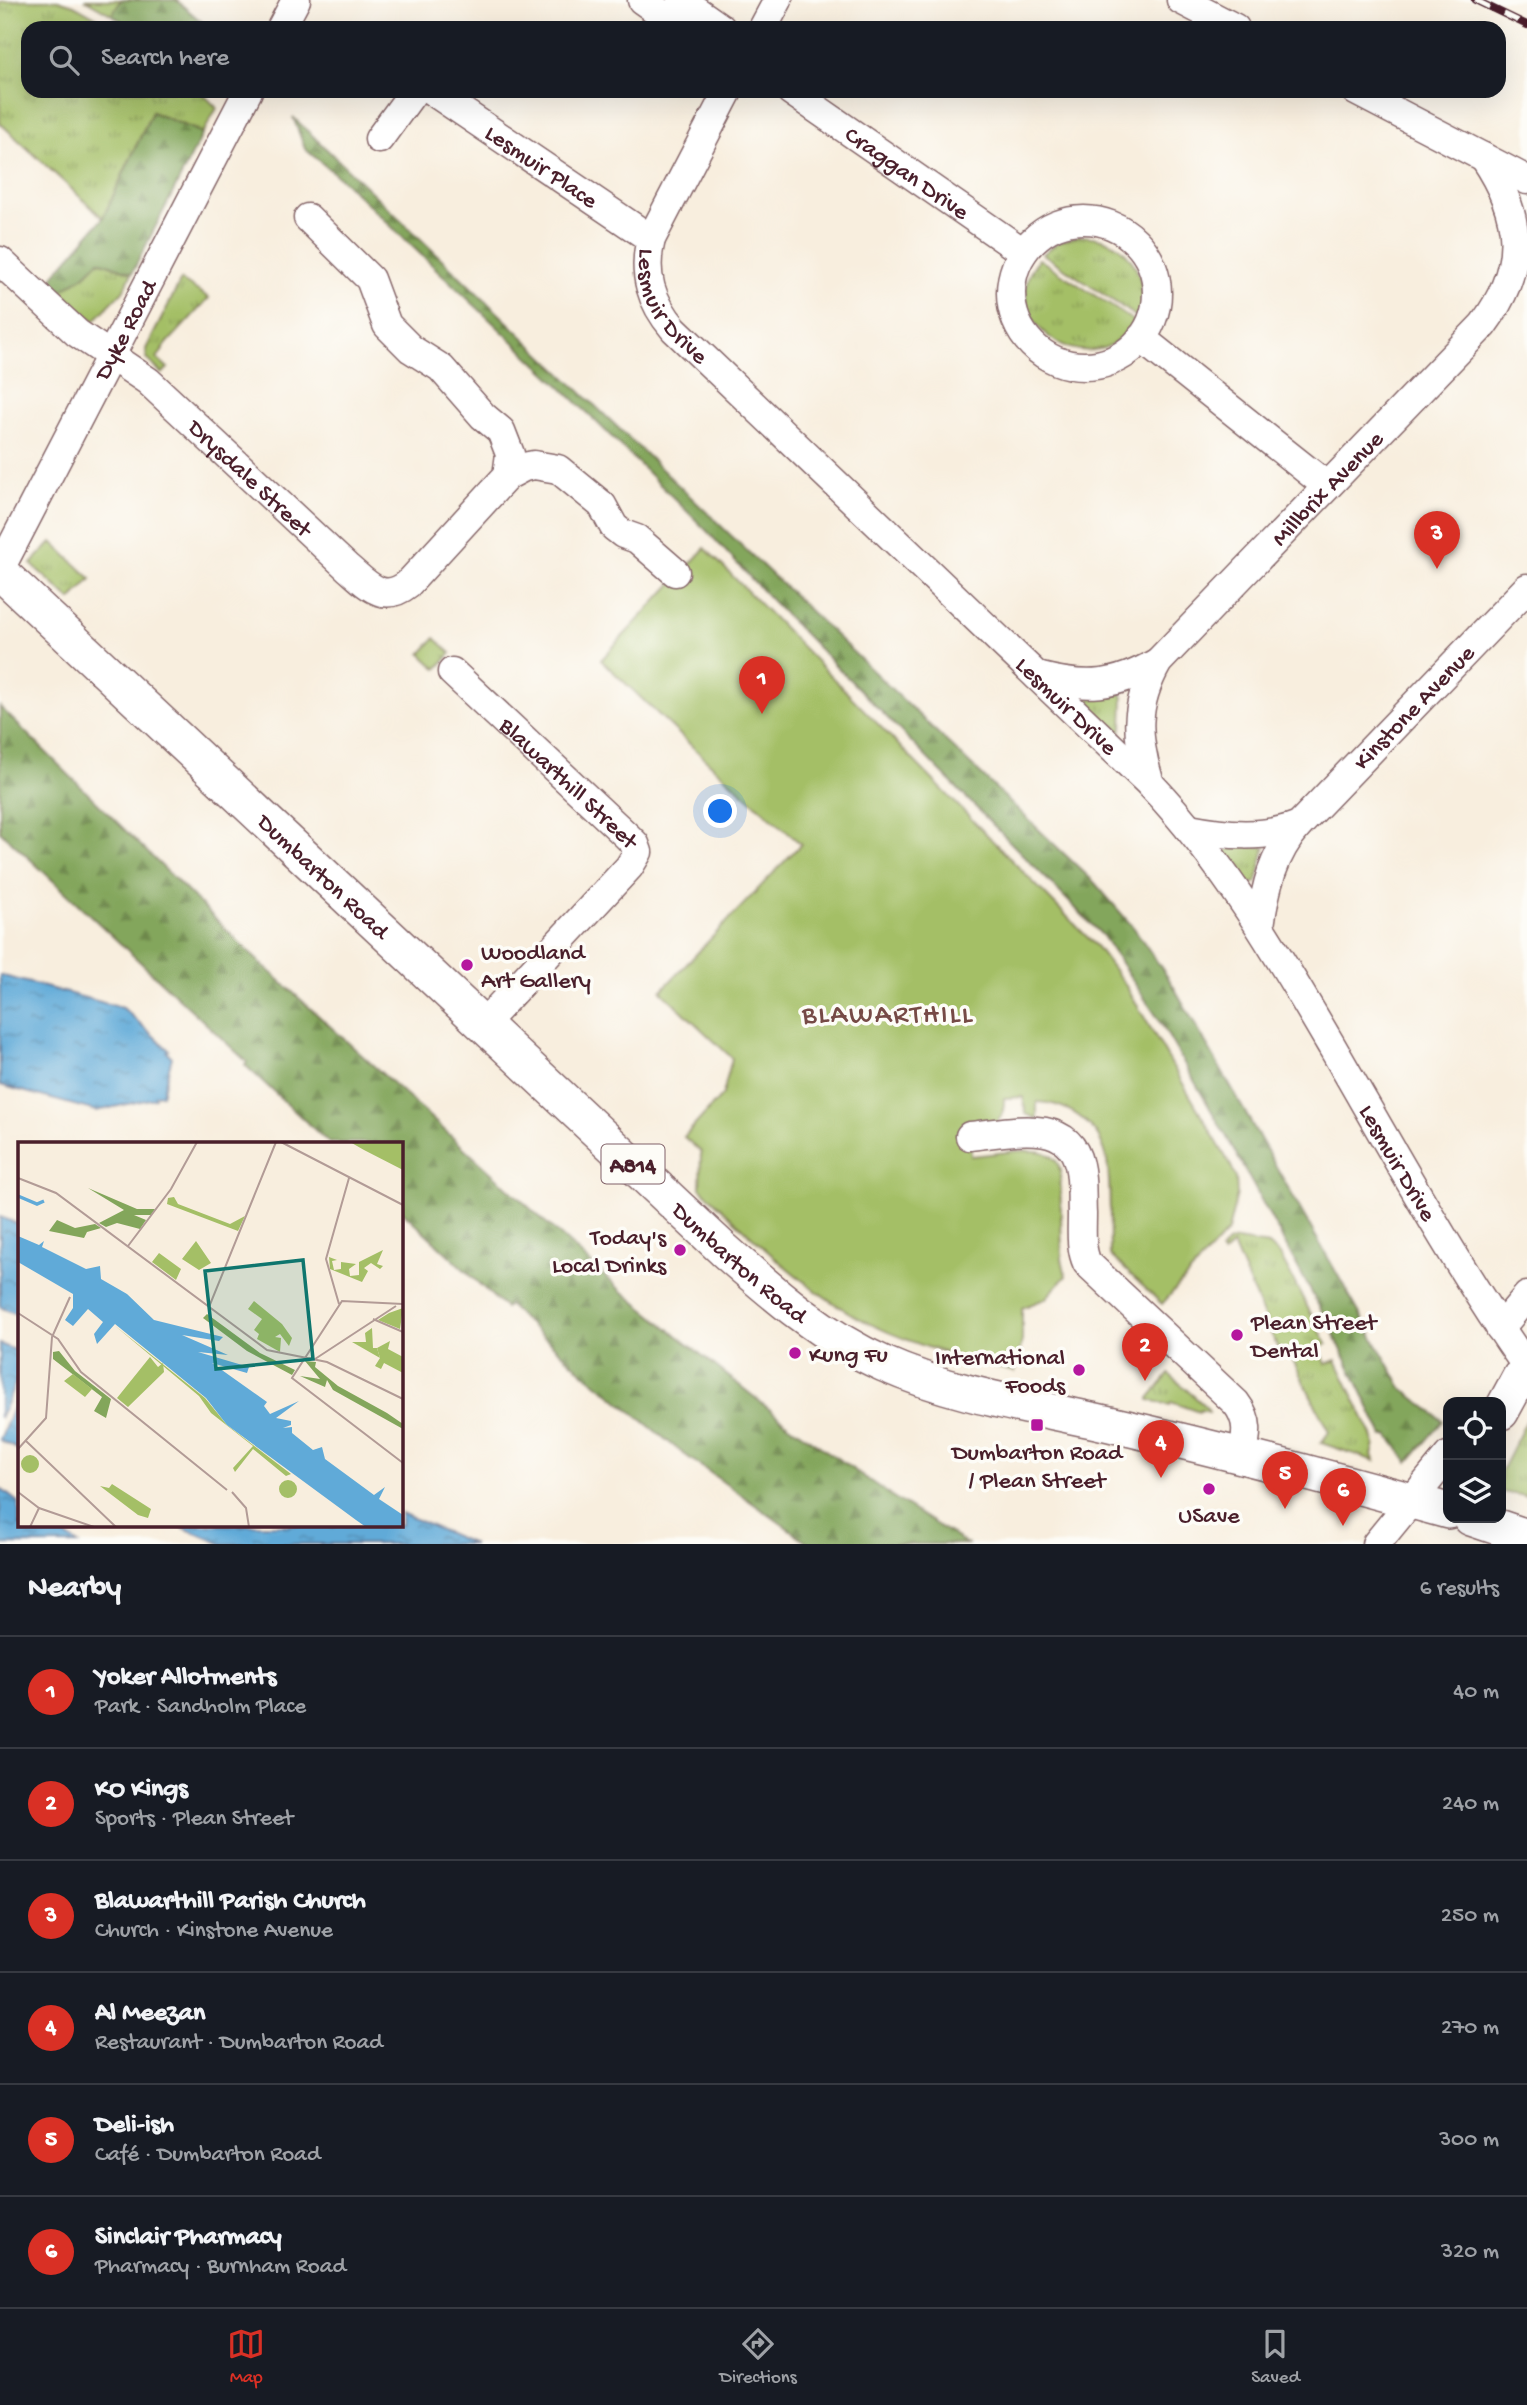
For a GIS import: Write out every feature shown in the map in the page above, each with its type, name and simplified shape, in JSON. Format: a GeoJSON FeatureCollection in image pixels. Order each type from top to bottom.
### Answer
{"type":"FeatureCollection","features":[{"type":"Feature","properties":{"kind":"main road","name":"Dumbarton Road"},"geometry":{"type":"LineString","coordinates":[[0,571],[724,1250],[771,1291],[833,1337],[884,1364],[941,1384],[1242,1456],[1443,1510]]}},
{"type":"Feature","properties":{"kind":"main road"},"geometry":{"type":"LineString","coordinates":[[1506,1403],[1525,1371]]}},
{"type":"Feature","properties":{"kind":"street"},"geometry":{"type":"LineString","coordinates":[[285,21],[296,0]]}},
{"type":"Feature","properties":{"kind":"street"},"geometry":{"type":"LineString","coordinates":[[642,0],[672,21]]}},
{"type":"Feature","properties":{"kind":"street"},"geometry":{"type":"LineString","coordinates":[[681,0],[711,21]]}},
{"type":"Feature","properties":{"kind":"street"},"geometry":{"type":"LineString","coordinates":[[767,21],[778,0]]}},
{"type":"Feature","properties":{"kind":"street"},"geometry":{"type":"LineString","coordinates":[[1181,0],[1222,21]]}},
{"type":"Feature","properties":{"kind":"street","name":"Dyke Road"},"geometry":{"type":"LineString","coordinates":[[0,571],[244,98]]}},
{"type":"Feature","properties":{"kind":"street"},"geometry":{"type":"LineString","coordinates":[[379,139],[409,98]]}},
{"type":"Feature","properties":{"kind":"street","name":"Lesmuir Place"},"geometry":{"type":"LineString","coordinates":[[442,98],[651,239]]}},
{"type":"Feature","properties":{"kind":"street","name":"Lesmuir Drive"},"geometry":{"type":"LineString","coordinates":[[724,98],[651,239],[647,261],[650,290],[655,302],[674,329],[1150,784],[1189,828],[1260,926],[1525,1371]]}},
{"type":"Feature","properties":{"kind":"street","name":"Craggan Drive"},"geometry":{"type":"LineString","coordinates":[[801,98],[1023,252]]}},
{"type":"Feature","properties":{"kind":"street"},"geometry":{"type":"LineString","coordinates":[[1369,98],[1527,180]]}},
{"type":"Feature","properties":{"kind":"street","name":"Millbrix Avenue"},"geometry":{"type":"LineString","coordinates":[[1150,784],[1140,745],[1139,728],[1143,692],[1158,663],[1494,312],[1504,298],[1512,280],[1518,252],[1515,217],[1507,195],[1483,157]]}},
{"type":"Feature","properties":{"kind":"street"},"geometry":{"type":"LineString","coordinates":[[308,218],[370,279],[387,325],[411,349],[441,368],[483,416],[501,431],[510,454],[507,476]]}},
{"type":"Feature","properties":{"kind":"street"},"geometry":{"type":"LineString","coordinates":[[1091,219],[1110,224],[1127,233],[1141,247],[1151,264],[1156,283],[1157,303],[1141,338],[1108,362],[1088,366],[1068,365],[1049,357],[1032,345],[1020,329],[1012,310],[1010,290],[1014,270],[1023,252],[1036,237],[1052,226],[1071,220],[1091,219]]}},
{"type":"Feature","properties":{"kind":"street","name":"Drysdale Street"},"geometry":{"type":"LineString","coordinates":[[0,261],[76,332],[153,386],[364,582],[385,594],[393,593],[408,584],[507,476]]}},
{"type":"Feature","properties":{"kind":"street","name":"Millbrix Avenue"},"geometry":{"type":"LineString","coordinates":[[1494,312],[1527,293]]}},
{"type":"Feature","properties":{"kind":"street"},"geometry":{"type":"LineString","coordinates":[[1141,338],[1327,486]]}},
{"type":"Feature","properties":{"kind":"street"},"geometry":{"type":"LineString","coordinates":[[507,476],[534,465],[558,469],[602,505],[614,527],[637,539],[675,572]]}},
{"type":"Feature","properties":{"kind":"street","name":"Kinstone Avenue"},"geometry":{"type":"LineString","coordinates":[[1260,926],[1265,892],[1274,862],[1285,841],[1527,588]]}},
{"type":"Feature","properties":{"kind":"street","name":"Millbrix Avenue"},"geometry":{"type":"LineString","coordinates":[[1037,676],[1095,685],[1122,680],[1158,663]]}},
{"type":"Feature","properties":{"kind":"street","name":"Blawarthill Street"},"geometry":{"type":"LineString","coordinates":[[452,672],[627,836],[638,852],[629,867],[484,1023]]}},
{"type":"Feature","properties":{"kind":"street"},"geometry":{"type":"LineString","coordinates":[[1189,828],[1247,834],[1275,832],[1299,825]]}},
{"type":"Feature","properties":{"kind":"street"},"geometry":{"type":"LineString","coordinates":[[970,1136],[1049,1131],[1061,1137],[1071,1147],[1079,1162],[1081,1175],[1083,1244],[1087,1263],[1236,1403],[1248,1425],[1242,1456]]}},
{"type":"Feature","properties":{"kind":"street"},"geometry":{"type":"LineString","coordinates":[[1500,1328],[1527,1296]]}},
{"type":"Feature","properties":{"kind":"street"},"geometry":{"type":"LineString","coordinates":[[1501,1397],[1525,1371]]}},
{"type":"Feature","properties":{"kind":"street"},"geometry":{"type":"LineString","coordinates":[[1376,1544],[1445,1460]]}},
{"type":"Feature","properties":{"kind":"green space"},"geometry":{"type":"Polygon","coordinates":[[[58,0],[74,5],[103,21],[21,21],[21,98],[207,98],[217,108],[203,133],[152,112],[103,218],[0,123],[0,2],[58,0]]]}},
{"type":"Feature","properties":{"kind":"green space"},"geometry":{"type":"Polygon","coordinates":[[[86,0],[121,0],[112,15],[86,0]]]}},
{"type":"Feature","properties":{"kind":"green space"},"geometry":{"type":"Polygon","coordinates":[[[121,0],[176,0],[201,21],[121,21],[112,15],[121,0]]]}},
{"type":"Feature","properties":{"kind":"green space"},"geometry":{"type":"Polygon","coordinates":[[[152,112],[203,133],[132,273],[99,261],[85,275],[60,292],[54,287],[53,276],[103,218],[152,112]]]}},
{"type":"Feature","properties":{"kind":"green space"},"geometry":{"type":"Polygon","coordinates":[[[293,117],[1094,882],[1134,928],[1171,982],[1402,1388],[1443,1421],[1408,1462],[1388,1435],[1383,1436],[1333,1332],[1233,1148],[1159,1020],[1103,936],[771,600],[707,531],[561,387],[340,178],[305,149],[293,117]]]}},
{"type":"Feature","properties":{"kind":"green space"},"geometry":{"type":"Polygon","coordinates":[[[1079,236],[1108,241],[1128,256],[1139,275],[1141,286],[1141,307],[1137,317],[1043,254],[1059,242],[1079,236]]]}},
{"type":"Feature","properties":{"kind":"green space"},"geometry":{"type":"Polygon","coordinates":[[[1039,259],[1134,321],[1117,341],[1096,350],[1074,349],[1053,340],[1037,324],[1027,304],[1027,282],[1039,259]]]}},
{"type":"Feature","properties":{"kind":"green space"},"geometry":{"type":"Polygon","coordinates":[[[99,261],[132,273],[123,291],[94,321],[60,292],[85,275],[99,261]]]}},
{"type":"Feature","properties":{"kind":"green space"},"geometry":{"type":"Polygon","coordinates":[[[181,280],[209,298],[162,349],[157,358],[168,368],[162,374],[147,359],[146,349],[181,280]]]}},
{"type":"Feature","properties":{"kind":"green space"},"geometry":{"type":"Polygon","coordinates":[[[52,542],[91,579],[71,600],[31,564],[52,542]]]}},
{"type":"Feature","properties":{"kind":"green space"},"geometry":{"type":"Polygon","coordinates":[[[705,548],[1096,946],[1126,986],[1236,1177],[1237,1194],[1228,1231],[1162,1304],[1110,1255],[1108,1167],[1097,1134],[1071,1111],[1049,1103],[1037,1102],[1037,1119],[1026,1114],[1023,1097],[1004,1098],[999,1119],[970,1136],[971,1156],[1041,1152],[1053,1157],[1060,1168],[1062,1259],[1066,1276],[1045,1299],[1022,1308],[1022,1341],[1015,1372],[912,1342],[853,1315],[792,1272],[700,1188],[701,1152],[684,1137],[723,1094],[732,1058],[661,991],[801,844],[717,770],[601,660],[705,548]]]}},
{"type":"Feature","properties":{"kind":"green space"},"geometry":{"type":"Polygon","coordinates":[[[435,638],[451,653],[437,669],[421,654],[435,638]]]}},
{"type":"Feature","properties":{"kind":"green space"},"geometry":{"type":"Polygon","coordinates":[[[1121,693],[1122,728],[1120,733],[1115,733],[1086,703],[1088,698],[1121,693]]]}},
{"type":"Feature","properties":{"kind":"green space"},"geometry":{"type":"Polygon","coordinates":[[[0,707],[255,958],[618,1288],[788,1424],[893,1497],[967,1544],[810,1544],[681,1452],[584,1373],[508,1305],[505,1308],[402,1211],[402,1142],[328,1142],[245,1065],[247,1062],[0,831],[0,707]]]}},
{"type":"Feature","properties":{"kind":"green space"},"geometry":{"type":"Polygon","coordinates":[[[1227,846],[1265,847],[1257,882],[1251,884],[1245,880],[1225,854],[1227,846]]]}},
{"type":"Feature","properties":{"kind":"green space"},"geometry":{"type":"Polygon","coordinates":[[[1237,1240],[1269,1245],[1280,1255],[1327,1344],[1320,1348],[1326,1364],[1336,1360],[1371,1433],[1375,1444],[1372,1455],[1375,1461],[1321,1443],[1329,1432],[1290,1354],[1278,1349],[1233,1245],[1223,1254],[1220,1251],[1229,1242],[1237,1240]]]}},
{"type":"Feature","properties":{"kind":"green space"},"geometry":{"type":"Polygon","coordinates":[[[1169,1374],[1209,1412],[1199,1412],[1171,1402],[1170,1405],[1149,1400],[1169,1374]]]}},
{"type":"Feature","properties":{"kind":"green space"},"geometry":{"type":"Polygon","coordinates":[[[1527,1420],[1527,1496],[1506,1493],[1506,1461],[1527,1420]]]}},
{"type":"Feature","properties":{"kind":"water"},"geometry":{"type":"Polygon","coordinates":[[[0,975],[123,1008],[169,1050],[167,1052],[172,1057],[162,1094],[155,1095],[155,1098],[96,1111],[0,1085],[0,975]]]}},
{"type":"Feature","properties":{"kind":"water"},"geometry":{"type":"Polygon","coordinates":[[[0,1217],[18,1224],[18,1315],[0,1307],[0,1217]]]}},
{"type":"Feature","properties":{"kind":"water"},"geometry":{"type":"Polygon","coordinates":[[[0,1344],[18,1352],[18,1377],[0,1418],[0,1344]]]}},
{"type":"Feature","properties":{"kind":"water"},"geometry":{"type":"Polygon","coordinates":[[[18,1395],[18,1449],[0,1440],[18,1395]]]}},
{"type":"Feature","properties":{"kind":"water"},"geometry":{"type":"Polygon","coordinates":[[[0,1488],[18,1502],[18,1526],[51,1526],[78,1544],[0,1544],[0,1488]]]}},
{"type":"Feature","properties":{"kind":"water"},"geometry":{"type":"Polygon","coordinates":[[[402,1513],[473,1544],[222,1544],[179,1526],[402,1526],[402,1513]]]}},
{"type":"Feature","properties":{"kind":"railway"},"geometry":{"type":"LineString","coordinates":[[1475,0],[1527,25]]}},
{"type":"Feature","properties":{"kind":"place","name":"Blawarthill Parish Church"},"geometry":{"type":"Point","coordinates":[1437,569]}},
{"type":"Feature","properties":{"kind":"place","name":"Yoker Allotments"},"geometry":{"type":"Point","coordinates":[762,714]}},
{"type":"Feature","properties":{"kind":"place","name":"Woodland Art Gallery"},"geometry":{"type":"Point","coordinates":[467,965]}},
{"type":"Feature","properties":{"kind":"place","name":"Today's Local Drinks"},"geometry":{"type":"Point","coordinates":[680,1250]}},
{"type":"Feature","properties":{"kind":"place","name":"Plean Street Dental"},"geometry":{"type":"Point","coordinates":[1237,1335]}},
{"type":"Feature","properties":{"kind":"place","name":"Kung Fu"},"geometry":{"type":"Point","coordinates":[795,1353]}},
{"type":"Feature","properties":{"kind":"place","name":"International Foods"},"geometry":{"type":"Point","coordinates":[1079,1370]}},
{"type":"Feature","properties":{"kind":"place","name":"KO Kings"},"geometry":{"type":"Point","coordinates":[1145,1381]}},
{"type":"Feature","properties":{"kind":"place","name":"Dumbarton Road / Plean Street"},"geometry":{"type":"Point","coordinates":[1037,1425]}},
{"type":"Feature","properties":{"kind":"place","name":"Al Meezan"},"geometry":{"type":"Point","coordinates":[1161,1478]}},
{"type":"Feature","properties":{"kind":"place","name":"USave"},"geometry":{"type":"Point","coordinates":[1209,1489]}},
{"type":"Feature","properties":{"kind":"place","name":"Deli-ish"},"geometry":{"type":"Point","coordinates":[1285,1509]}},
{"type":"Feature","properties":{"kind":"place","name":"Sinclair Pharmacy"},"geometry":{"type":"Point","coordinates":[1343,1526]}},
{"type":"Feature","properties":{"kind":"district","name":"BLAWARTHILL"},"geometry":{"type":"Point","coordinates":[888,1012]}}]}
